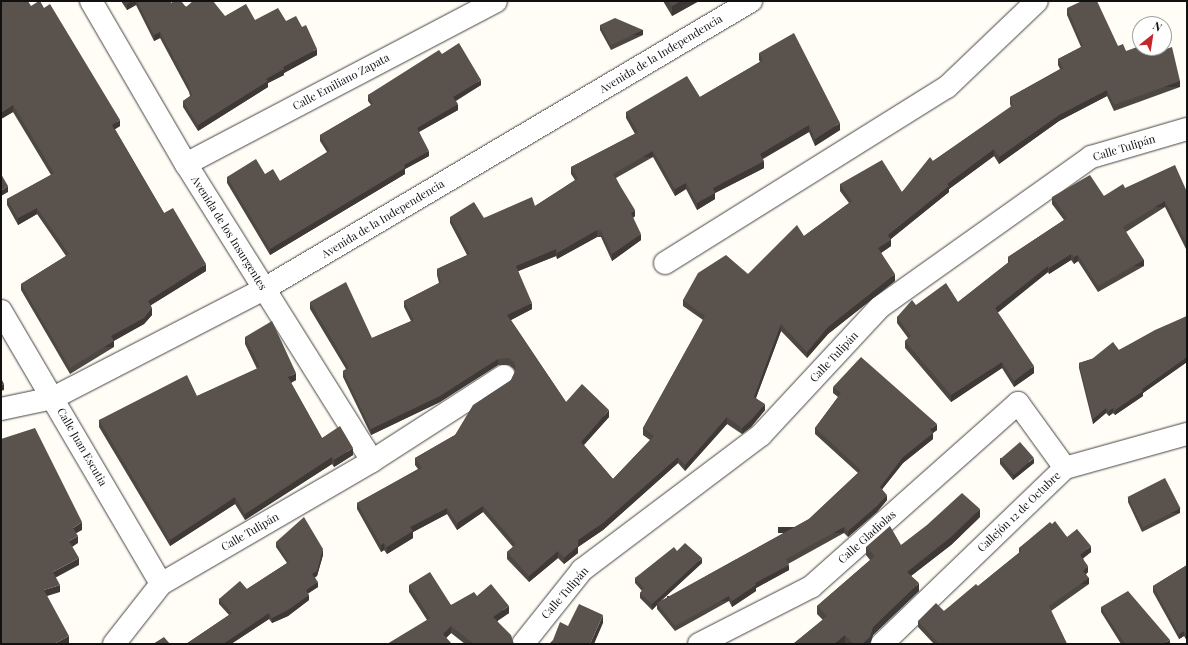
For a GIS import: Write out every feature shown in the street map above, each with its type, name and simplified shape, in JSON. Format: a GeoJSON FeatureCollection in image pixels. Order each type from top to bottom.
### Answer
{"type":"FeatureCollection","features":[{"type":"Feature","properties":{"kind":"street","name":"Avenida de los Insurgentes"},"geometry":{"type":"LineString","coordinates":[[91,1],[186,164],[372,461]]}},
{"type":"Feature","properties":{"kind":"street","name":"Calle Emiliano Zapata"},"geometry":{"type":"LineString","coordinates":[[186,164],[496,1]]}},
{"type":"Feature","properties":{"kind":"street","name":"Avenida de la Independencia"},"geometry":{"type":"LineString","coordinates":[[1,409],[53,398],[264,290],[751,1]]}},
{"type":"Feature","properties":{"kind":"street"},"geometry":{"type":"LineString","coordinates":[[665,263],[947,86],[1037,1]]}},
{"type":"Feature","properties":{"kind":"street","name":"Calle Tulipán"},"geometry":{"type":"LineString","coordinates":[[523,644],[582,570],[761,435],[880,307],[1091,157],[1187,129]]}},
{"type":"Feature","properties":{"kind":"street","name":"Calle Juan Escutia"},"geometry":{"type":"LineString","coordinates":[[1,311],[161,584]]}},
{"type":"Feature","properties":{"kind":"street","name":"Calle Tulipán"},"geometry":{"type":"LineString","coordinates":[[114,644],[161,584],[372,461],[504,376]]}},
{"type":"Feature","properties":{"kind":"street","name":"Calle Gladiolas"},"geometry":{"type":"LineString","coordinates":[[699,644],[811,587],[1018,403],[1066,468]]}},
{"type":"Feature","properties":{"kind":"street","name":"Callejón 12 de Octubre"},"geometry":{"type":"LineString","coordinates":[[882,644],[1066,468],[1187,434]]}},
{"type":"Feature","properties":{"kind":"building"},"geometry":{"type":"Polygon","coordinates":[[[1,1],[28,1],[31,6],[40,1],[44,8],[50,4],[120,120],[112,125],[164,213],[173,208],[206,264],[148,301],[152,308],[144,318],[111,336],[114,341],[70,368],[21,284],[69,254],[37,208],[18,218],[7,199],[54,173],[13,105],[1,113],[1,1]]]}},
{"type":"Feature","properties":{"kind":"building"},"geometry":{"type":"Polygon","coordinates":[[[125,1],[132,1],[127,4],[125,1]]]}},
{"type":"Feature","properties":{"kind":"building"},"geometry":{"type":"Polygon","coordinates":[[[137,1],[170,1],[171,3],[174,1],[181,1],[186,7],[193,1],[213,1],[225,16],[246,4],[255,20],[278,8],[286,21],[296,16],[302,27],[306,25],[317,49],[283,67],[284,69],[266,79],[268,81],[198,125],[183,101],[192,95],[189,86],[160,32],[154,35],[137,1]]]}},
{"type":"Feature","properties":{"kind":"building"},"geometry":{"type":"Polygon","coordinates":[[[668,1],[681,1],[672,6],[668,1]]]}},
{"type":"Feature","properties":{"kind":"building"},"geometry":{"type":"Polygon","coordinates":[[[1082,1],[1097,1],[1118,46],[1123,44],[1126,51],[1132,49],[1132,56],[1172,56],[1172,47],[1180,81],[1114,105],[1107,90],[1059,115],[999,157],[994,149],[947,184],[949,186],[888,235],[891,240],[878,248],[895,274],[828,327],[807,352],[781,324],[754,397],[765,404],[751,420],[742,428],[727,417],[685,465],[678,457],[603,523],[578,540],[578,546],[564,558],[558,551],[529,576],[507,552],[516,544],[483,506],[457,523],[447,508],[410,527],[413,531],[387,547],[384,543],[381,545],[357,503],[422,468],[415,458],[455,435],[473,405],[511,380],[516,369],[514,362],[509,358],[498,359],[440,396],[371,429],[343,371],[349,368],[310,302],[346,282],[372,338],[414,320],[404,301],[441,282],[437,269],[470,254],[450,217],[474,202],[484,218],[532,197],[535,206],[578,179],[571,167],[638,132],[626,112],[687,76],[700,97],[763,60],[759,53],[794,33],[840,123],[815,139],[809,125],[760,154],[764,161],[713,188],[715,193],[697,203],[686,183],[675,189],[653,151],[613,174],[635,210],[631,213],[641,234],[612,254],[601,231],[597,230],[557,253],[556,249],[516,266],[532,303],[507,315],[566,402],[582,384],[609,410],[581,442],[613,479],[654,436],[643,428],[705,316],[683,300],[698,273],[726,255],[748,274],[797,225],[804,236],[852,201],[840,184],[882,160],[902,192],[930,157],[933,161],[1013,105],[1010,97],[1063,68],[1058,59],[1083,46],[1067,8],[1082,1]]]}},
{"type":"Feature","properties":{"kind":"building"},"geometry":{"type":"Polygon","coordinates":[[[615,18],[643,30],[611,45],[600,25],[615,18]]]}},
{"type":"Feature","properties":{"kind":"building"},"geometry":{"type":"Polygon","coordinates":[[[459,43],[481,80],[453,97],[458,104],[417,128],[429,151],[404,165],[405,168],[270,249],[227,177],[256,159],[265,174],[273,169],[280,181],[330,151],[320,135],[373,104],[368,95],[439,50],[442,54],[459,43]]]}},
{"type":"Feature","properties":{"kind":"building"},"geometry":{"type":"Polygon","coordinates":[[[1175,165],[1187,192],[1187,244],[1165,201],[1123,227],[1144,260],[1098,286],[1078,255],[1074,257],[1071,254],[1049,268],[1048,266],[995,308],[1034,366],[1014,381],[1002,362],[951,395],[905,341],[911,336],[897,317],[912,300],[916,305],[946,283],[958,302],[1010,261],[1008,257],[1067,218],[1052,197],[1090,175],[1104,196],[1123,184],[1125,188],[1175,165]]]}},
{"type":"Feature","properties":{"kind":"building"},"geometry":{"type":"Polygon","coordinates":[[[1,174],[8,186],[1,191],[1,174]]]}},
{"type":"Feature","properties":{"kind":"building"},"geometry":{"type":"Polygon","coordinates":[[[1187,316],[1187,357],[1142,389],[1143,391],[1115,410],[1113,408],[1109,411],[1106,408],[1093,419],[1079,363],[1092,359],[1113,342],[1119,350],[1155,330],[1187,316]]]}},
{"type":"Feature","properties":{"kind":"building"},"geometry":{"type":"Polygon","coordinates":[[[272,321],[296,373],[288,377],[322,438],[340,426],[353,448],[334,460],[332,457],[245,514],[235,497],[170,540],[99,420],[187,375],[197,396],[260,367],[245,337],[272,321]]]}},
{"type":"Feature","properties":{"kind":"building"},"geometry":{"type":"Polygon","coordinates":[[[861,357],[937,424],[930,429],[933,433],[903,457],[880,487],[887,495],[877,506],[848,531],[844,527],[786,559],[789,565],[755,583],[756,585],[732,601],[729,596],[675,626],[657,603],[809,519],[861,470],[815,428],[841,393],[833,387],[861,357]]]}},
{"type":"Feature","properties":{"kind":"building"},"geometry":{"type":"Polygon","coordinates":[[[1,378],[4,384],[1,385],[1,378]]]}},
{"type":"Feature","properties":{"kind":"building"},"geometry":{"type":"Polygon","coordinates":[[[35,428],[82,522],[73,528],[78,536],[69,541],[79,558],[53,572],[60,585],[44,590],[69,636],[54,644],[1,644],[1,439],[35,428]]]}},
{"type":"Feature","properties":{"kind":"building"},"geometry":{"type":"Polygon","coordinates":[[[1020,442],[1034,458],[1014,475],[1000,459],[1020,442]]]}},
{"type":"Feature","properties":{"kind":"building"},"geometry":{"type":"Polygon","coordinates":[[[1165,478],[1180,508],[1143,527],[1128,497],[1165,478]]]}},
{"type":"Feature","properties":{"kind":"building"},"geometry":{"type":"Polygon","coordinates":[[[962,493],[980,509],[951,537],[907,572],[919,583],[873,627],[870,637],[862,644],[854,644],[845,635],[834,644],[793,644],[827,616],[817,606],[875,556],[866,547],[890,526],[901,545],[927,525],[962,493]]]}},
{"type":"Feature","properties":{"kind":"building"},"geometry":{"type":"Polygon","coordinates":[[[304,517],[323,549],[317,571],[312,574],[318,582],[306,590],[309,595],[288,610],[272,618],[269,613],[223,644],[186,644],[232,613],[219,599],[240,581],[247,589],[289,562],[276,542],[304,517]]]}},
{"type":"Feature","properties":{"kind":"building"},"geometry":{"type":"Polygon","coordinates":[[[1055,521],[1067,537],[1077,529],[1091,546],[1080,555],[1088,566],[1083,571],[1089,578],[1049,606],[1067,644],[939,644],[918,621],[936,603],[944,611],[976,584],[978,586],[1021,551],[1019,548],[1050,522],[1052,524],[1055,521]]]}},
{"type":"Feature","properties":{"kind":"building"},"geometry":{"type":"Polygon","coordinates":[[[685,543],[702,558],[652,604],[640,593],[644,588],[635,578],[674,547],[677,551],[685,543]]]}},
{"type":"Feature","properties":{"kind":"building"},"geometry":{"type":"Polygon","coordinates":[[[1187,565],[1187,636],[1184,631],[1179,634],[1153,586],[1187,565]]]}},
{"type":"Feature","properties":{"kind":"building"},"geometry":{"type":"Polygon","coordinates":[[[430,572],[451,605],[474,592],[477,596],[491,584],[509,606],[493,617],[511,635],[514,644],[474,644],[451,626],[443,634],[452,644],[387,644],[430,618],[409,585],[430,572]]]}},
{"type":"Feature","properties":{"kind":"building"},"geometry":{"type":"Polygon","coordinates":[[[1128,591],[1170,640],[1162,644],[1125,644],[1101,607],[1128,591]]]}},
{"type":"Feature","properties":{"kind":"building"},"geometry":{"type":"Polygon","coordinates":[[[579,604],[603,615],[590,644],[549,644],[553,640],[560,622],[568,626],[579,604]]]}},
{"type":"Feature","properties":{"kind":"building"},"geometry":{"type":"Polygon","coordinates":[[[164,637],[170,644],[153,644],[164,637]]]}}]}
